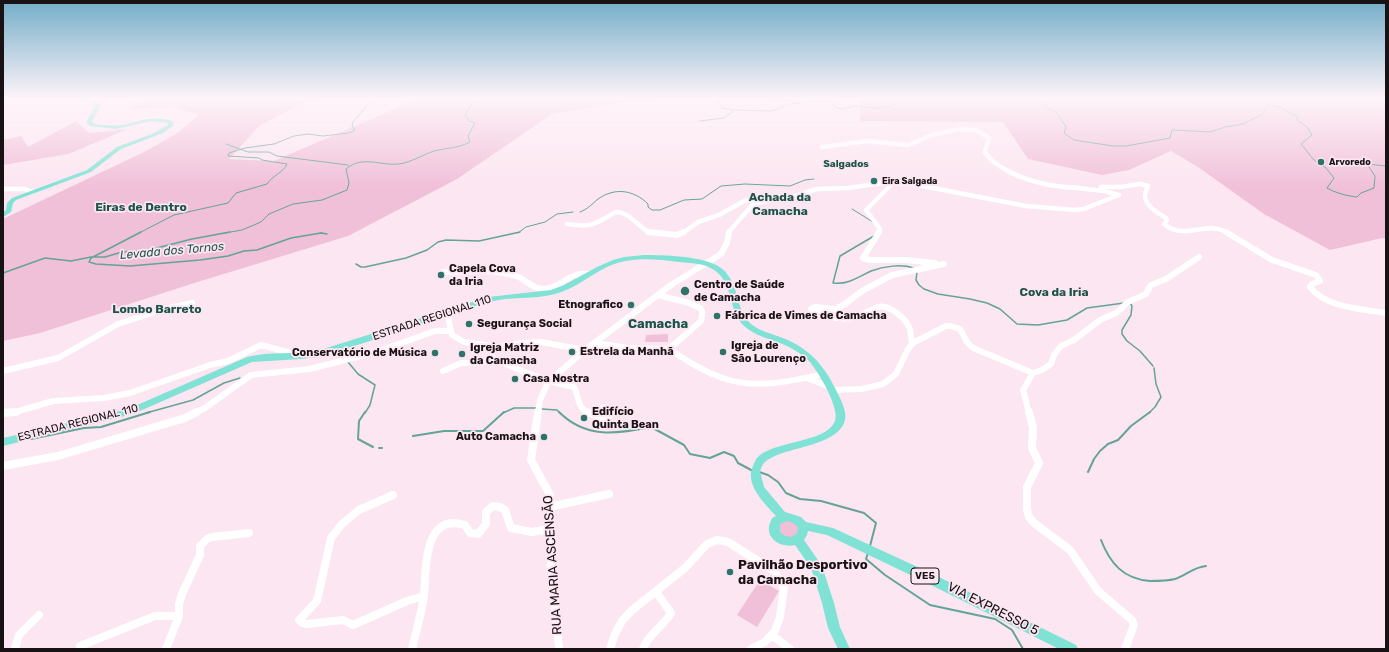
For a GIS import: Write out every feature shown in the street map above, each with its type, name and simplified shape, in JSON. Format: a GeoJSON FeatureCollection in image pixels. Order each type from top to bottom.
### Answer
{"type":"FeatureCollection","features":[{"type":"Feature","properties":{"kind":"main road"},"geometry":{"type":"LineString","coordinates":[[3,215],[9,211],[12,200],[93,169],[117,149],[166,128]]}},
{"type":"Feature","properties":{"kind":"main road","name":"ESTRADA REGIONAL 110"},"geometry":{"type":"LineString","coordinates":[[3,442],[130,412],[250,359],[261,357],[303,358],[492,299],[553,292],[616,261],[646,256],[691,261],[711,266],[725,275],[729,281],[741,317],[745,322],[756,330],[794,346],[812,358],[831,389],[840,412],[840,421],[832,432],[821,439],[776,451],[764,458],[757,469],[757,484],[783,517]]}},
{"type":"Feature","properties":{"kind":"main road"},"geometry":{"type":"LineString","coordinates":[[783,517],[794,518],[803,526],[802,535],[797,540],[788,542],[779,539],[773,528],[774,524],[779,518],[783,517]]}},
{"type":"Feature","properties":{"kind":"main road","name":"VIA EXPRESSO 5"},"geometry":{"type":"LineString","coordinates":[[803,526],[822,529],[829,532],[931,579],[1072,649]]}},
{"type":"Feature","properties":{"kind":"main road"},"geometry":{"type":"LineString","coordinates":[[797,540],[816,566],[828,603],[834,628],[844,649]]}},
{"type":"Feature","properties":{"kind":"street"},"geometry":{"type":"LineString","coordinates":[[567,224],[585,227],[592,225],[616,212],[620,212],[631,218],[649,233],[677,235],[698,222],[719,215],[744,200],[750,200],[754,203],[789,198],[823,188],[848,188],[882,183],[912,184],[1026,206],[1074,210],[1084,209],[1119,195],[1104,191],[1040,184],[1017,177],[987,156],[985,152],[989,138],[982,132],[975,130],[961,129],[949,131],[910,144],[874,141],[822,147]]}},
{"type":"Feature","properties":{"kind":"street"},"geometry":{"type":"LineString","coordinates":[[893,183],[866,210],[880,229],[880,234],[871,243],[863,258],[867,260],[906,260],[944,264],[892,275],[862,291],[845,304],[835,309],[815,307],[811,309],[812,312],[841,319],[854,318],[879,307],[892,310],[906,323],[910,329],[912,344]]}},
{"type":"Feature","properties":{"kind":"street"},"geometry":{"type":"LineString","coordinates":[[1076,188],[1121,187],[1136,184],[1146,185],[1148,188],[1145,194],[1146,201],[1152,209],[1166,218],[1167,220],[1164,224],[1170,229],[1189,232],[1211,228],[1221,229],[1272,260],[1316,275],[1320,281],[1312,284],[1310,287],[1316,295],[1339,304],[1386,313]]}},
{"type":"Feature","properties":{"kind":"street"},"geometry":{"type":"LineString","coordinates":[[3,189],[25,188],[32,192]]}},
{"type":"Feature","properties":{"kind":"street","name":"RUA MARIA ASCENSÃO"},"geometry":{"type":"LineString","coordinates":[[559,649],[552,579],[548,490],[534,468],[531,460],[540,400],[543,391],[548,382],[585,350],[671,285],[721,254],[727,243],[728,233],[731,228],[754,203]]}},
{"type":"Feature","properties":{"kind":"street"},"geometry":{"type":"LineString","coordinates":[[806,377],[831,389],[869,388],[881,386],[889,382],[895,375],[912,344],[945,326],[952,325],[960,329],[967,342],[973,348],[1033,373],[1042,370],[1051,364],[1054,355],[1061,346],[1074,340],[1100,320],[1116,313],[1128,302],[1146,294],[1151,284],[1166,279],[1198,257]]}},
{"type":"Feature","properties":{"kind":"street"},"geometry":{"type":"LineString","coordinates":[[444,272],[498,272],[517,276],[536,288],[542,289],[552,287],[576,272],[589,274]]}},
{"type":"Feature","properties":{"kind":"street"},"geometry":{"type":"LineString","coordinates":[[658,295],[694,304],[700,307],[702,312],[702,318],[699,323],[669,349]]}},
{"type":"Feature","properties":{"kind":"street"},"geometry":{"type":"LineString","coordinates":[[3,371],[58,358],[118,324],[164,309],[192,303]]}},
{"type":"Feature","properties":{"kind":"street"},"geometry":{"type":"LineString","coordinates":[[446,313],[451,331],[456,338],[461,341],[498,347],[522,343],[541,342],[585,350]]}},
{"type":"Feature","properties":{"kind":"street"},"geometry":{"type":"LineString","coordinates":[[3,466],[58,456],[184,418],[205,408],[251,375],[310,369],[376,352],[435,331],[451,331]]}},
{"type":"Feature","properties":{"kind":"street"},"geometry":{"type":"LineString","coordinates":[[595,343],[629,348],[669,349],[708,371],[738,383],[763,383],[823,374]]}},
{"type":"Feature","properties":{"kind":"street"},"geometry":{"type":"LineString","coordinates":[[3,413],[12,414],[53,401],[104,398],[130,393],[210,365],[228,361],[261,345],[303,358]]}},
{"type":"Feature","properties":{"kind":"street"},"geometry":{"type":"LineString","coordinates":[[443,371],[461,364],[482,363],[492,357],[498,347]]}},
{"type":"Feature","properties":{"kind":"street"},"geometry":{"type":"LineString","coordinates":[[492,357],[513,368],[548,382],[574,387],[576,390],[577,401],[582,409],[608,417],[611,413],[609,409],[582,409]]}},
{"type":"Feature","properties":{"kind":"street"},"geometry":{"type":"LineString","coordinates":[[806,377],[817,365]]}},
{"type":"Feature","properties":{"kind":"street"},"geometry":{"type":"LineString","coordinates":[[1033,373],[1023,390],[1033,427],[1032,448],[1039,464],[1027,487],[1027,509],[1029,517],[1038,526],[1070,550],[1098,591],[1132,620],[1134,625],[1125,649]]}},
{"type":"Feature","properties":{"kind":"street"},"geometry":{"type":"LineString","coordinates":[[554,377],[561,385]]}},
{"type":"Feature","properties":{"kind":"street"},"geometry":{"type":"LineString","coordinates":[[543,391],[561,385]]}},
{"type":"Feature","properties":{"kind":"street"},"geometry":{"type":"LineString","coordinates":[[549,507],[609,494]]}},
{"type":"Feature","properties":{"kind":"street"},"geometry":{"type":"LineString","coordinates":[[393,495],[359,510],[342,524],[332,538],[318,601],[300,620],[302,623],[307,624],[343,620],[353,625],[407,601],[424,596]]}},
{"type":"Feature","properties":{"kind":"street"},"geometry":{"type":"LineString","coordinates":[[412,649],[424,596],[428,547],[434,534],[443,526],[452,523],[465,525],[470,533],[478,534],[485,525],[487,516],[486,512],[488,509],[492,506],[498,506],[505,509],[511,528],[532,532],[550,529]]}},
{"type":"Feature","properties":{"kind":"street"},"geometry":{"type":"LineString","coordinates":[[166,649],[179,616],[179,604],[182,594],[200,555],[200,546],[203,542],[212,537],[249,533]]}},
{"type":"Feature","properties":{"kind":"street"},"geometry":{"type":"LineString","coordinates":[[610,649],[622,619],[638,604],[671,581],[710,542],[720,540],[728,542],[774,571],[784,587],[778,624],[766,642],[751,649]]}},
{"type":"Feature","properties":{"kind":"street"},"geometry":{"type":"LineString","coordinates":[[643,649],[647,639],[668,620],[671,613],[656,592]]}},
{"type":"Feature","properties":{"kind":"street"},"geometry":{"type":"LineString","coordinates":[[15,649],[19,635],[39,615]]}},
{"type":"Feature","properties":{"kind":"street"},"geometry":{"type":"LineString","coordinates":[[80,646],[155,616],[179,616]]}},
{"type":"Feature","properties":{"kind":"street"},"geometry":{"type":"LineString","coordinates":[[772,635],[790,649]]}},
{"type":"Feature","properties":{"kind":"shaded area"},"geometry":{"type":"Polygon","coordinates":[[[62,128],[84,128],[89,133],[128,129],[68,154],[3,165],[3,140],[21,136],[28,147],[62,128]]]}},
{"type":"Feature","properties":{"kind":"shaded area"},"geometry":{"type":"Polygon","coordinates":[[[183,128],[257,128],[229,159],[274,161],[349,128],[531,128],[457,179],[348,236],[191,284],[40,333],[3,341],[3,219],[144,152],[176,134],[183,128]]]}},
{"type":"Feature","properties":{"kind":"shaded area"},"geometry":{"type":"Polygon","coordinates":[[[1007,128],[1386,128],[1386,239],[1382,238],[1330,250],[1264,214],[1198,167],[1171,151],[1129,170],[1102,175],[1028,159],[1007,128]]]}},
{"type":"Feature","properties":{"kind":"shaded area"},"geometry":{"type":"Polygon","coordinates":[[[668,334],[668,342],[645,342],[646,335],[668,334]]]}},
{"type":"Feature","properties":{"kind":"shaded area"},"geometry":{"type":"Polygon","coordinates":[[[793,520],[800,530],[793,538],[784,537],[778,531],[778,524],[781,521],[793,520]]]}},
{"type":"Feature","properties":{"kind":"shaded area"},"geometry":{"type":"Polygon","coordinates":[[[760,580],[779,591],[757,627],[737,615],[760,580]]]}},
{"type":"Feature","properties":{"kind":"waterway","name":"Levada dos Tornos"},"geometry":{"type":"LineString","coordinates":[[241,149],[274,144],[294,136],[308,134],[323,136],[349,133],[355,130],[354,128]]}},
{"type":"Feature","properties":{"kind":"waterway"},"geometry":{"type":"LineString","coordinates":[[225,233],[242,230],[261,222],[269,214],[293,204],[322,200],[347,190],[349,183],[346,169],[352,165],[365,162],[392,164],[408,162],[434,151],[457,147],[470,142],[468,136],[472,128]]}},
{"type":"Feature","properties":{"kind":"waterway"},"geometry":{"type":"LineString","coordinates":[[1066,128],[1064,133],[1074,140],[1113,146],[1126,146],[1170,138],[1172,130],[1211,132],[1221,128]]}},
{"type":"Feature","properties":{"kind":"waterway"},"geometry":{"type":"LineString","coordinates":[[1308,128],[1312,135],[1301,144],[1314,160],[1326,168],[1334,178],[1327,188],[1342,194],[1357,197],[1361,193],[1374,188],[1375,176],[1367,164],[1386,166]]}},
{"type":"Feature","properties":{"kind":"waterway"},"geometry":{"type":"LineString","coordinates":[[226,144],[241,149]]}},
{"type":"Feature","properties":{"kind":"waterway","name":"Levada dos Tornos"},"geometry":{"type":"LineString","coordinates":[[139,233],[174,215],[228,203],[236,193],[267,184],[287,164],[262,160],[259,158],[228,156],[229,153],[241,149]]}},
{"type":"Feature","properties":{"kind":"waterway"},"geometry":{"type":"LineString","coordinates":[[241,149],[248,152],[269,152],[277,156],[348,165]]}},
{"type":"Feature","properties":{"kind":"waterway","name":"Levada dos Tornos"},"geometry":{"type":"LineString","coordinates":[[580,212],[588,208],[604,195],[618,192],[631,193],[643,199],[652,210],[660,210],[684,200],[702,199],[721,186],[745,184],[790,186],[805,180],[814,179]]}},
{"type":"Feature","properties":{"kind":"waterway","name":"Levada dos Tornos"},"geometry":{"type":"LineString","coordinates":[[852,209],[873,222]]}},
{"type":"Feature","properties":{"kind":"waterway","name":"Levada dos Tornos"},"geometry":{"type":"LineString","coordinates":[[519,232],[526,227],[545,222],[557,214],[573,212]]}},
{"type":"Feature","properties":{"kind":"waterway","name":"Levada dos Tornos"},"geometry":{"type":"LineString","coordinates":[[93,257],[141,232]]}},
{"type":"Feature","properties":{"kind":"waterway"},"geometry":{"type":"LineString","coordinates":[[93,257],[105,257],[122,252],[145,251],[192,239],[230,232]]}},
{"type":"Feature","properties":{"kind":"waterway","name":"Levada dos Tornos"},"geometry":{"type":"LineString","coordinates":[[356,264],[361,267],[365,267],[406,258],[427,250],[438,242],[446,240],[479,241],[519,232]]}},
{"type":"Feature","properties":{"kind":"waterway","name":"Levada dos Tornos"},"geometry":{"type":"LineString","coordinates":[[93,257],[89,262],[96,264],[130,266],[200,260],[228,256],[244,251],[257,250],[291,238],[321,233]]}},
{"type":"Feature","properties":{"kind":"waterway","name":"Levada dos Tornos"},"geometry":{"type":"LineString","coordinates":[[321,233],[327,234]]}},
{"type":"Feature","properties":{"kind":"waterway","name":"Levada dos Tornos"},"geometry":{"type":"LineString","coordinates":[[874,236],[840,256],[833,283],[848,282],[881,268],[898,266],[914,268]]}},
{"type":"Feature","properties":{"kind":"waterway"},"geometry":{"type":"LineString","coordinates":[[3,273],[45,258],[71,261],[93,257]]}},
{"type":"Feature","properties":{"kind":"waterway","name":"Levada dos Tornos"},"geometry":{"type":"LineString","coordinates":[[917,272],[916,280],[924,289],[938,294],[987,303],[1000,309],[1017,324],[1038,325],[1067,320],[1087,308],[1124,303]]}},
{"type":"Feature","properties":{"kind":"waterway","name":"Levada dos Tornos"},"geometry":{"type":"LineString","coordinates":[[1130,303],[1132,306],[1131,315],[1122,330],[1122,334],[1127,341],[1140,351],[1153,366]]}},
{"type":"Feature","properties":{"kind":"waterway"},"geometry":{"type":"LineString","coordinates":[[348,362],[358,374],[375,385],[370,405],[365,413]]}},
{"type":"Feature","properties":{"kind":"waterway","name":"Levada dos Tornos"},"geometry":{"type":"LineString","coordinates":[[1150,412],[1161,397],[1156,384],[1154,368]]}},
{"type":"Feature","properties":{"kind":"waterway"},"geometry":{"type":"LineString","coordinates":[[146,413],[193,400],[224,383],[240,378]]}},
{"type":"Feature","properties":{"kind":"waterway"},"geometry":{"type":"LineString","coordinates":[[503,413],[514,408],[536,408]]}},
{"type":"Feature","properties":{"kind":"waterway"},"geometry":{"type":"LineString","coordinates":[[542,409],[557,410],[559,412]]}},
{"type":"Feature","properties":{"kind":"waterway"},"geometry":{"type":"LineString","coordinates":[[31,439],[84,428],[101,427],[150,412]]}},
{"type":"Feature","properties":{"kind":"waterway"},"geometry":{"type":"LineString","coordinates":[[365,412],[359,421],[358,439],[373,447]]}},
{"type":"Feature","properties":{"kind":"waterway"},"geometry":{"type":"LineString","coordinates":[[413,436],[444,431],[483,431],[504,412]]}},
{"type":"Feature","properties":{"kind":"waterway"},"geometry":{"type":"LineString","coordinates":[[559,412],[569,421],[580,427],[602,432],[626,431],[651,427],[684,445],[690,454],[710,458],[724,452],[734,456],[738,463],[753,471]]}},
{"type":"Feature","properties":{"kind":"waterway","name":"Levada dos Tornos"},"geometry":{"type":"LineString","coordinates":[[1088,472],[1094,459],[1100,451],[1108,444],[1118,440],[1131,426],[1150,412]]}},
{"type":"Feature","properties":{"kind":"waterway"},"geometry":{"type":"LineString","coordinates":[[759,472],[768,475],[778,482],[786,493],[800,499],[821,501],[864,513],[876,523],[870,546]]}},
{"type":"Feature","properties":{"kind":"waterway","name":"Levada dos Tornos"},"geometry":{"type":"LineString","coordinates":[[1101,540],[1113,563],[1125,573],[1141,580],[1172,580],[1206,566]]}},
{"type":"Feature","properties":{"kind":"waterway"},"geometry":{"type":"LineString","coordinates":[[868,553],[866,559],[885,575],[930,605],[995,619],[1012,630],[1023,649]]}},
{"type":"Feature","properties":{"kind":"place","name":"Arvoredo"},"geometry":{"type":"Point","coordinates":[1321,162]}},
{"type":"Feature","properties":{"kind":"place","name":"Eira Salgada"},"geometry":{"type":"Point","coordinates":[874,181]}},
{"type":"Feature","properties":{"kind":"place","name":"Capela Cova da Iria"},"geometry":{"type":"Point","coordinates":[441,275]}},
{"type":"Feature","properties":{"kind":"place","name":"Centro de Saúde de Camacha"},"geometry":{"type":"Point","coordinates":[685,291]}},
{"type":"Feature","properties":{"kind":"place","name":"Etnografico"},"geometry":{"type":"Point","coordinates":[631,305]}},
{"type":"Feature","properties":{"kind":"place","name":"Fábrica de Vimes de Camacha"},"geometry":{"type":"Point","coordinates":[717,316]}},
{"type":"Feature","properties":{"kind":"place","name":"Segurança Social"},"geometry":{"type":"Point","coordinates":[469,324]}},
{"type":"Feature","properties":{"kind":"place","name":"Estrela da Manhã"},"geometry":{"type":"Point","coordinates":[572,352]}},
{"type":"Feature","properties":{"kind":"place","name":"Igreja de São Lourenço"},"geometry":{"type":"Point","coordinates":[723,352]}},
{"type":"Feature","properties":{"kind":"place","name":"Conservatório de Música"},"geometry":{"type":"Point","coordinates":[435,353]}},
{"type":"Feature","properties":{"kind":"place","name":"Igreja Matriz da Camacha"},"geometry":{"type":"Point","coordinates":[462,354]}},
{"type":"Feature","properties":{"kind":"place","name":"Casa Nostra"},"geometry":{"type":"Point","coordinates":[515,379]}},
{"type":"Feature","properties":{"kind":"place","name":"Edifício Quinta Bean"},"geometry":{"type":"Point","coordinates":[584,418]}},
{"type":"Feature","properties":{"kind":"place","name":"Auto Camacha"},"geometry":{"type":"Point","coordinates":[544,437]}},
{"type":"Feature","properties":{"kind":"place","name":"Pavilhão Desportivo da Camacha"},"geometry":{"type":"Point","coordinates":[730,572]}},
{"type":"Feature","properties":{"kind":"district","name":"Salgados"},"geometry":{"type":"Point","coordinates":[846,164]}},
{"type":"Feature","properties":{"kind":"district","name":"Achada da Camacha"},"geometry":{"type":"Point","coordinates":[780,205]}},
{"type":"Feature","properties":{"kind":"district","name":"Eiras de Dentro"},"geometry":{"type":"Point","coordinates":[141,208]}},
{"type":"Feature","properties":{"kind":"district","name":"Cova da Iria"},"geometry":{"type":"Point","coordinates":[1054,293]}},
{"type":"Feature","properties":{"kind":"district","name":"Lombo Barreto"},"geometry":{"type":"Point","coordinates":[157,310]}},
{"type":"Feature","properties":{"kind":"district","name":"Camacha"},"geometry":{"type":"Point","coordinates":[658,324]}}]}
